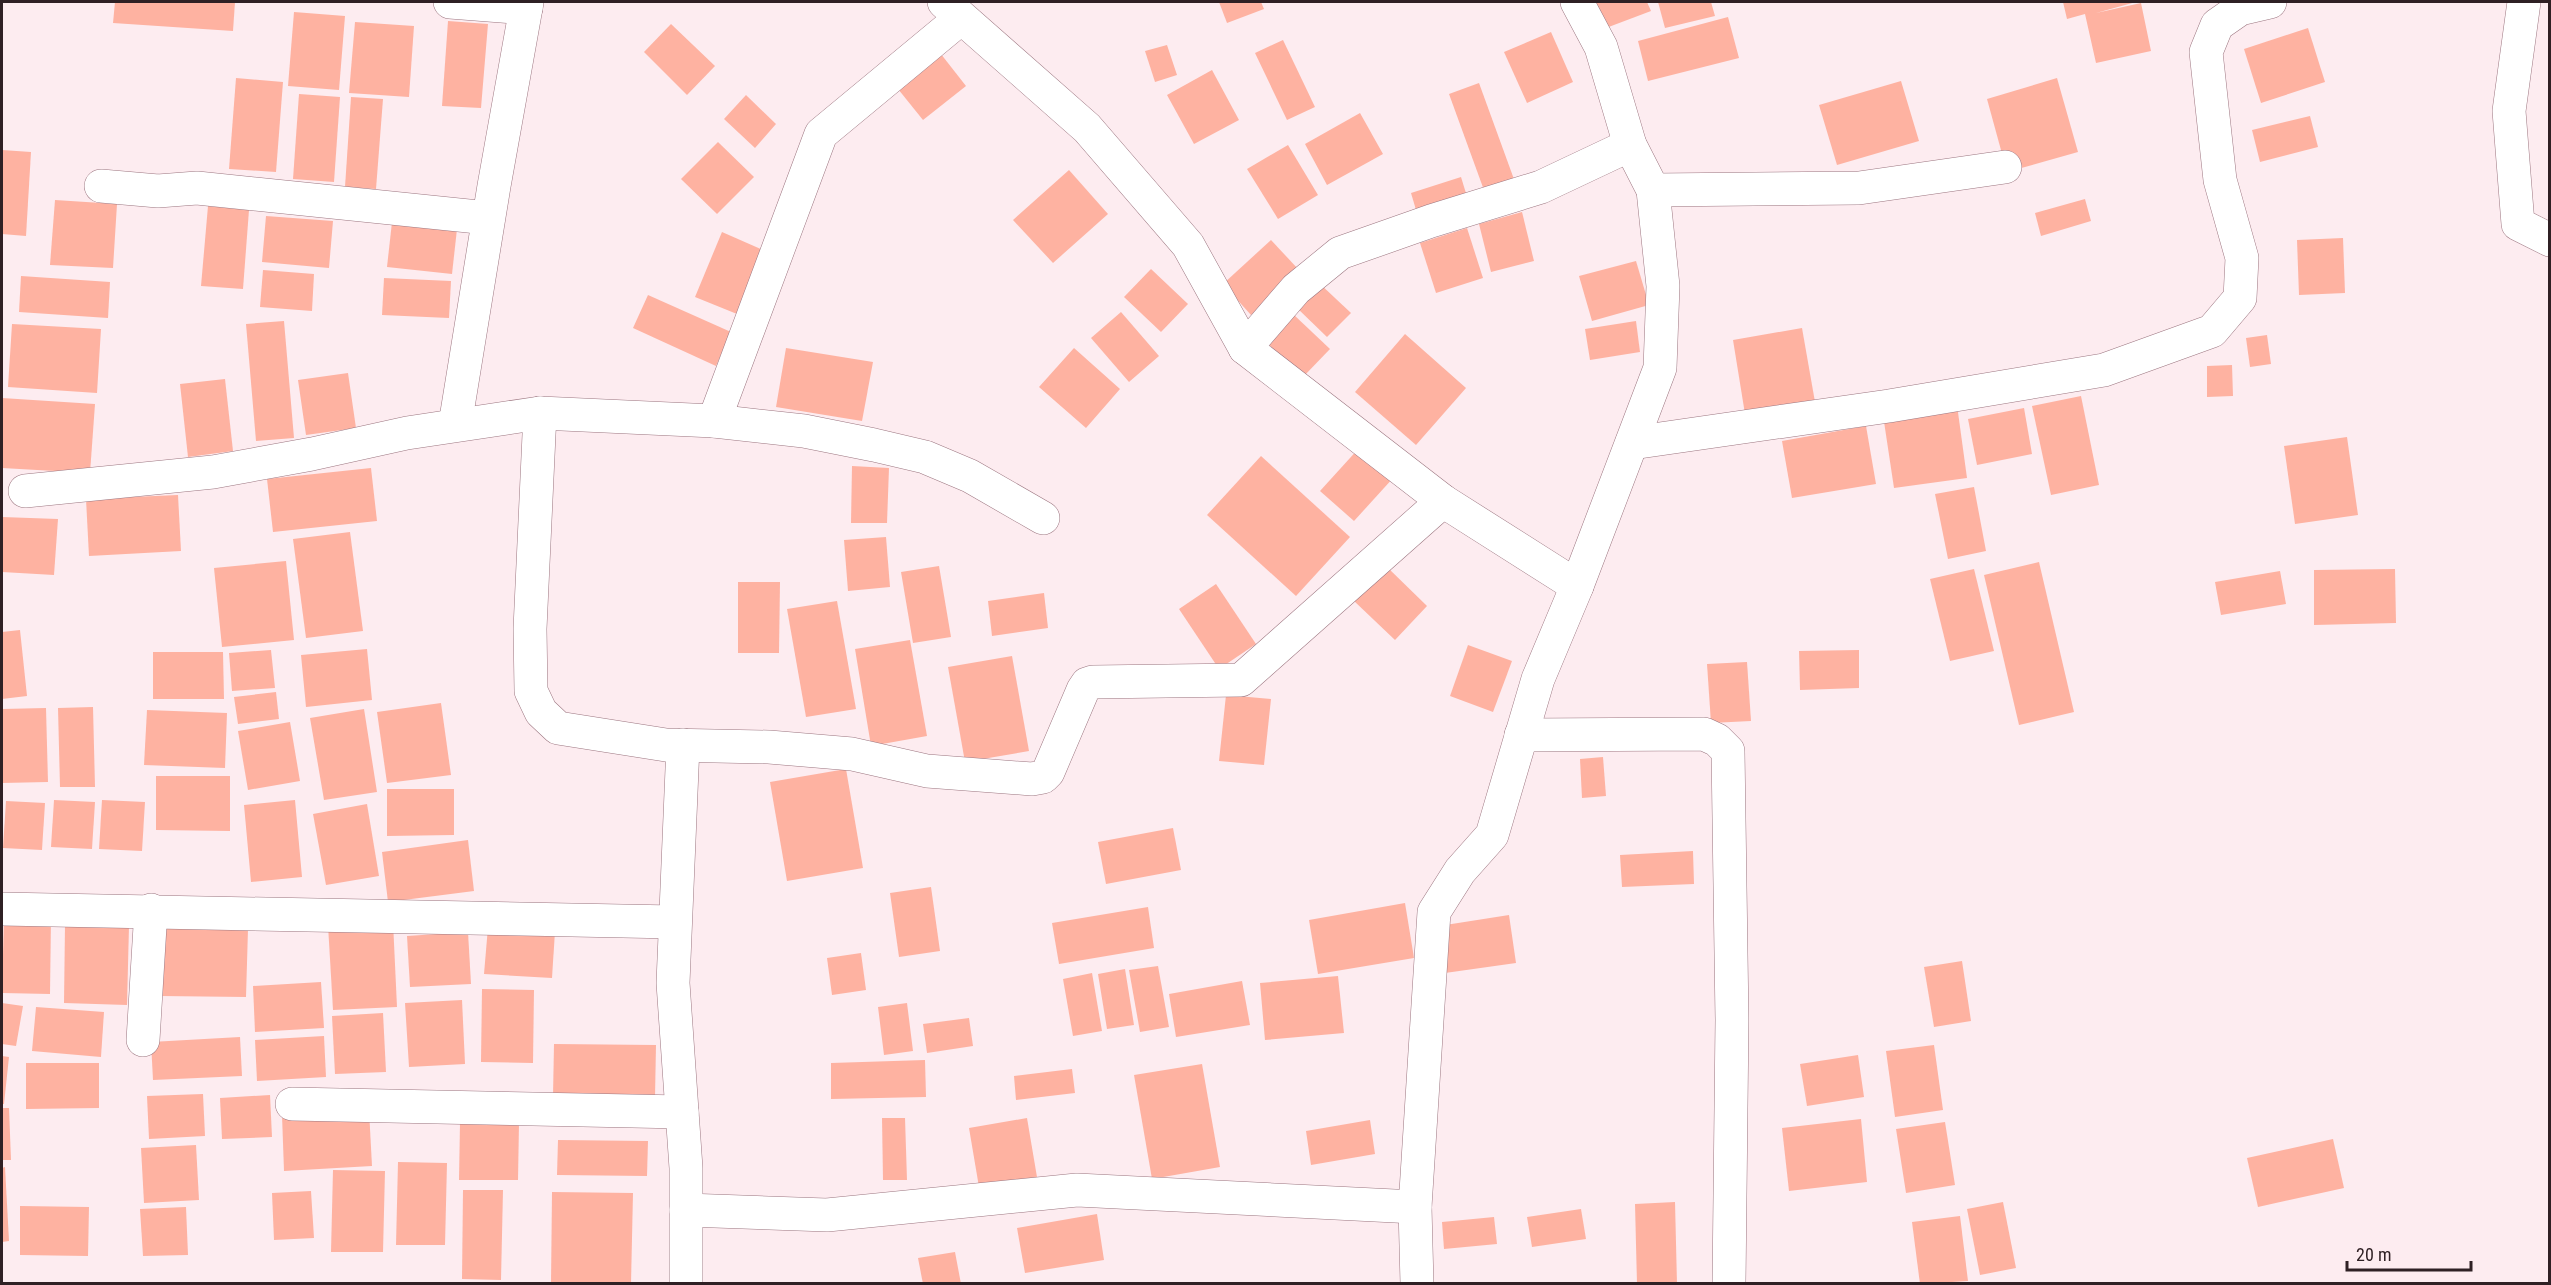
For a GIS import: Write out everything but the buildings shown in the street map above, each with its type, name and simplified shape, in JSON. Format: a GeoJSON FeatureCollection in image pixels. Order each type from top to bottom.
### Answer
{"type":"FeatureCollection","features":[{"type":"Feature","properties":{"kind":"street"},"geometry":{"type":"LineString","coordinates":[[450,2],[526,5],[488,218],[455,425]]}},
{"type":"Feature","properties":{"kind":"street"},"geometry":{"type":"LineString","coordinates":[[1417,1284],[1414,1207],[1434,912],[1460,872],[1492,835],[1539,679],[1660,368],[1663,286],[1653,190],[1630,145],[1601,47],[1577,2]]}},
{"type":"Feature","properties":{"kind":"street"},"geometry":{"type":"LineString","coordinates":[[1632,443],[1889,406],[2104,370],[2212,332],[2240,298],[2242,258],[2220,180],[2206,52],[2217,25],[2240,9],[2270,2]]}},
{"type":"Feature","properties":{"kind":"street"},"geometry":{"type":"LineString","coordinates":[[2524,2],[2509,111],[2518,224],[2550,240]]}},
{"type":"Feature","properties":{"kind":"street"},"geometry":{"type":"LineString","coordinates":[[714,421],[821,134],[952,10],[1087,128],[1188,245],[1245,348],[1443,501],[1577,586]]}},
{"type":"Feature","properties":{"kind":"street"},"geometry":{"type":"LineString","coordinates":[[1245,348],[1296,289],[1340,253],[1431,221],[1541,187],[1630,145]]}},
{"type":"Feature","properties":{"kind":"street"},"geometry":{"type":"LineString","coordinates":[[1653,190],[1859,188],[2005,167]]}},
{"type":"Feature","properties":{"kind":"street"},"geometry":{"type":"LineString","coordinates":[[101,186],[158,191],[196,189],[488,218]]}},
{"type":"Feature","properties":{"kind":"street"},"geometry":{"type":"LineString","coordinates":[[540,413],[530,629],[531,691],[541,712],[558,728],[666,745],[770,747],[852,754],[927,771],[1032,779],[1043,777],[1048,772],[1087,684],[1093,682],[1241,680],[1443,501]]}},
{"type":"Feature","properties":{"kind":"street"},"geometry":{"type":"LineString","coordinates":[[25,491],[213,472],[455,425],[540,413],[714,421],[804,431],[925,457],[970,476],[1043,518]]}},
{"type":"Feature","properties":{"kind":"street"},"geometry":{"type":"LineString","coordinates":[[1521,735],[1704,734],[1717,740],[1728,751],[1732,1020],[1729,1284]]}},
{"type":"Feature","properties":{"kind":"street"},"geometry":{"type":"LineString","coordinates":[[682,745],[673,982],[682,1112],[686,1284]]}},
{"type":"Feature","properties":{"kind":"street"},"geometry":{"type":"LineString","coordinates":[[2,909],[151,910],[674,922]]}},
{"type":"Feature","properties":{"kind":"street"},"geometry":{"type":"LineString","coordinates":[[143,1040],[151,910]]}},
{"type":"Feature","properties":{"kind":"street"},"geometry":{"type":"LineString","coordinates":[[292,1104],[682,1112]]}},
{"type":"Feature","properties":{"kind":"street"},"geometry":{"type":"LineString","coordinates":[[686,1210],[827,1215],[1077,1190],[1414,1207]]}}]}
